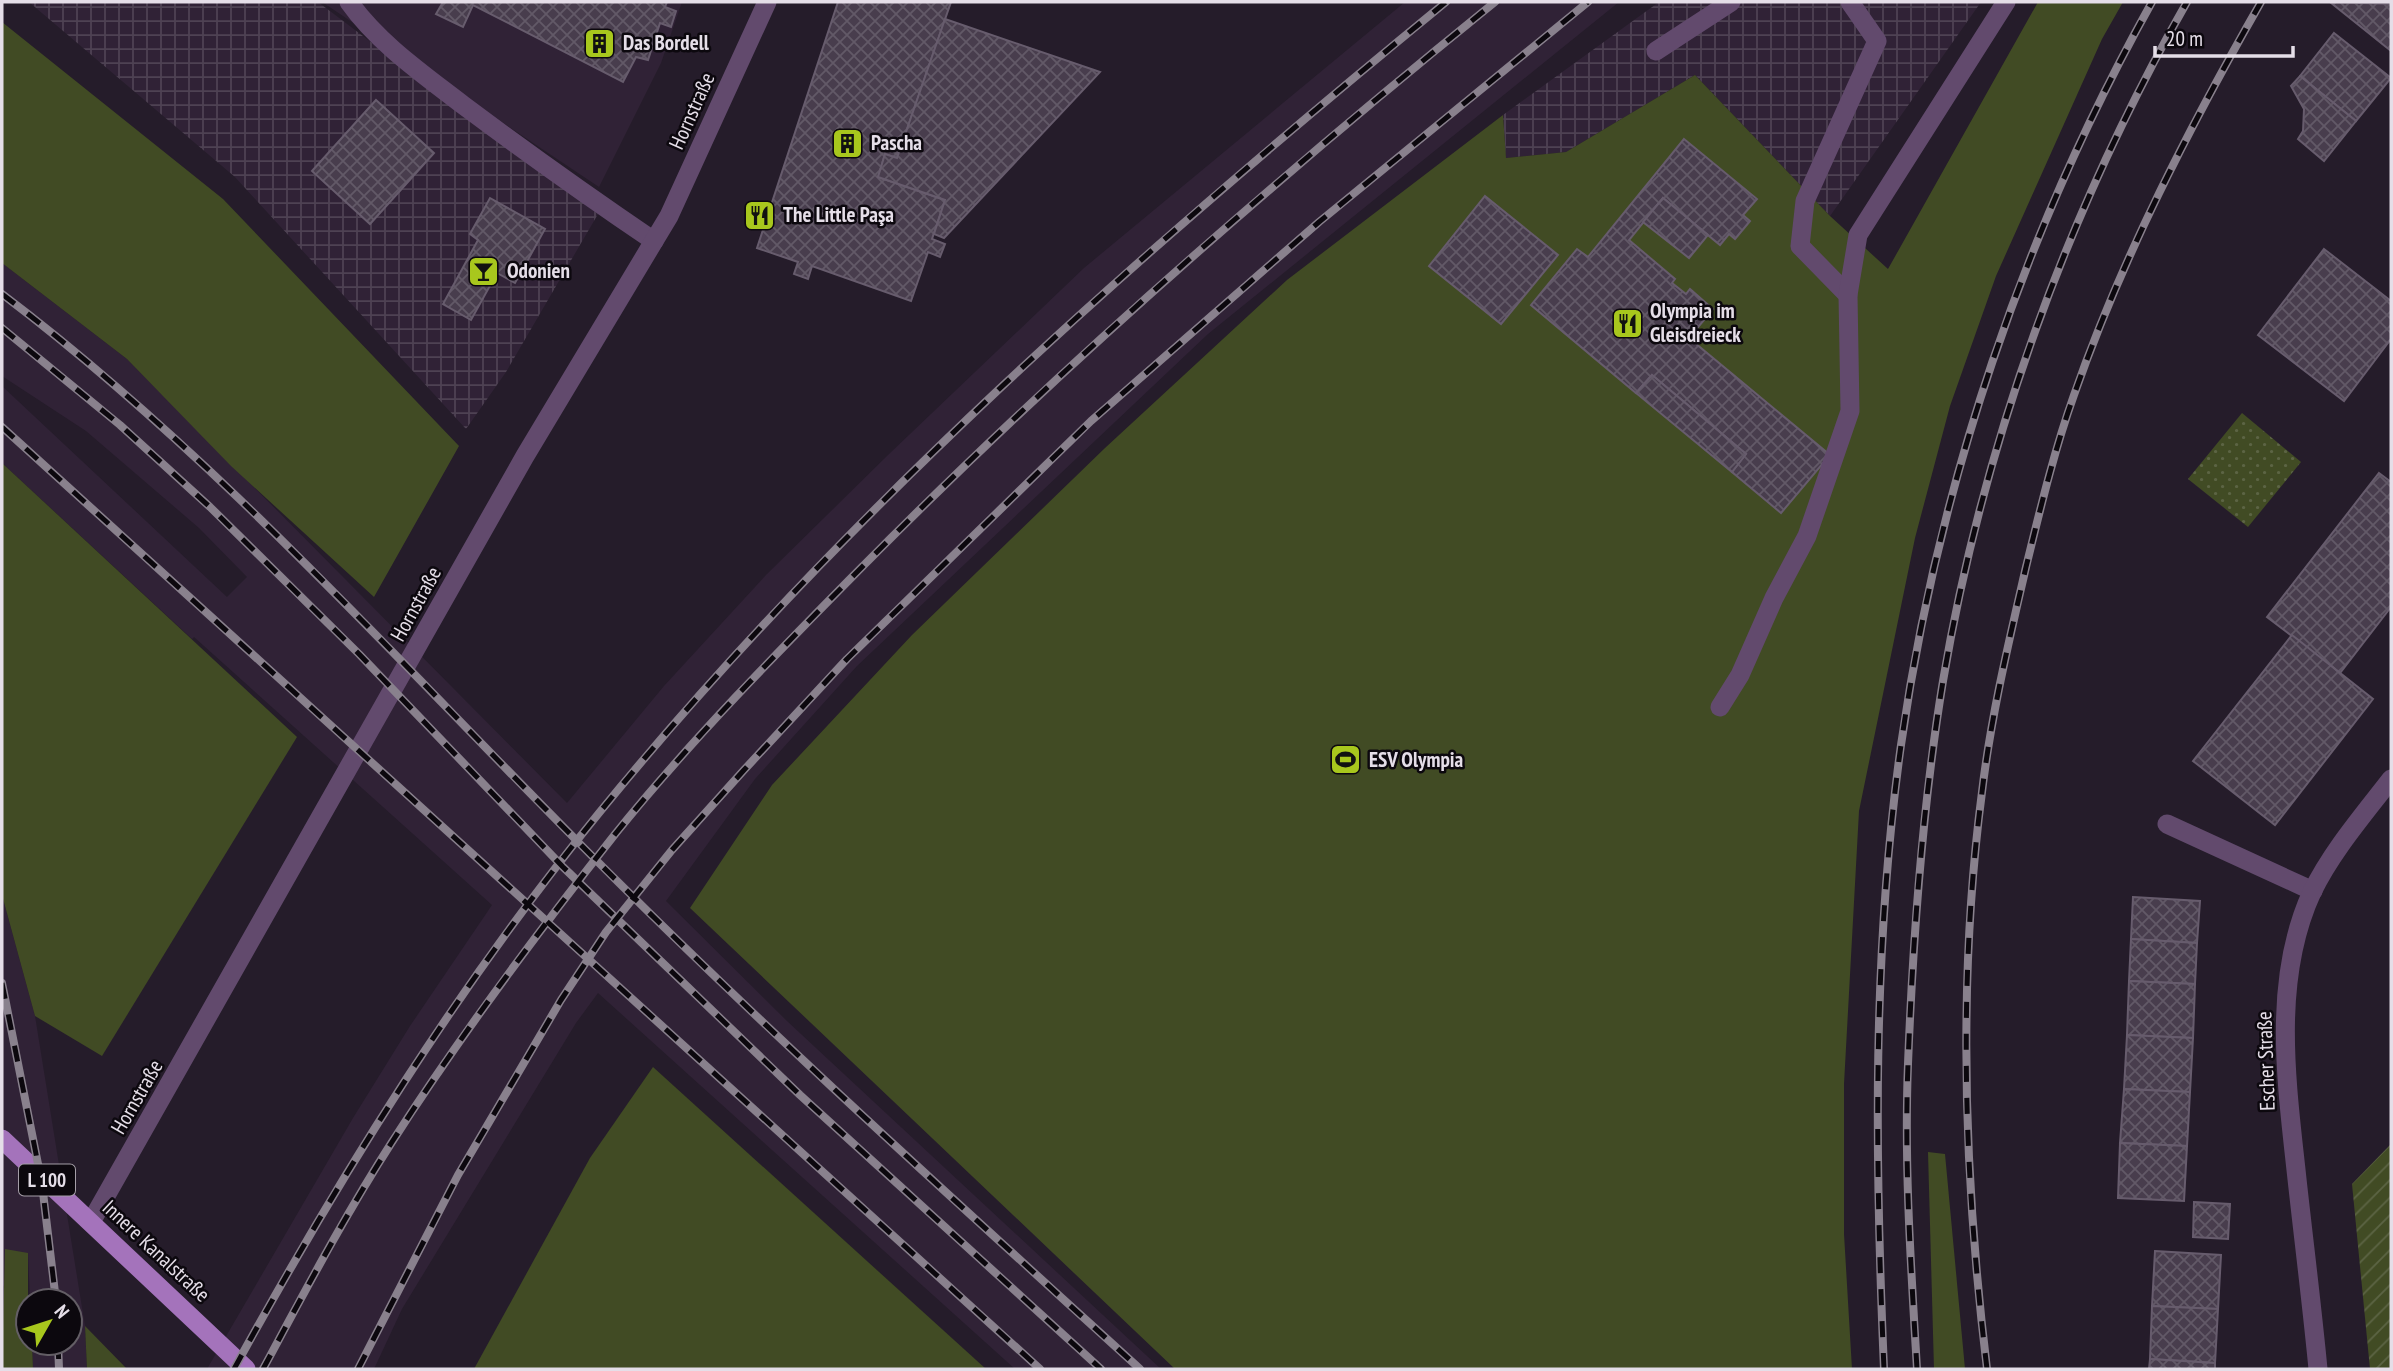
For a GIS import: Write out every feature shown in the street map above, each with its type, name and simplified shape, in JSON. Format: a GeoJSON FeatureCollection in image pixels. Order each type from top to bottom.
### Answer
{"type":"FeatureCollection","features":[{"type":"Feature","properties":{"kind":"main road","name":"Innere Kanalstraße"},"geometry":{"type":"LineString","coordinates":[[2,1139],[246,1369]]}},
{"type":"Feature","properties":{"kind":"street"},"geometry":{"type":"LineString","coordinates":[[349,2],[365,24],[423,74],[588,196],[654,241]]}},
{"type":"Feature","properties":{"kind":"street","name":"Hornstraße"},"geometry":{"type":"LineString","coordinates":[[92,1222],[525,456],[669,216],[766,2]]}},
{"type":"Feature","properties":{"kind":"street"},"geometry":{"type":"LineString","coordinates":[[1656,51],[1731,2]]}},
{"type":"Feature","properties":{"kind":"street"},"geometry":{"type":"LineString","coordinates":[[1848,295],[1800,246],[1805,201],[1877,41],[1850,2]]}},
{"type":"Feature","properties":{"kind":"street"},"geometry":{"type":"LineString","coordinates":[[1720,707],[1740,674],[1774,598],[1807,537],[1850,411],[1848,295],[1858,235],[2006,2]]}},
{"type":"Feature","properties":{"kind":"street","name":"Escher Straße"},"geometry":{"type":"LineString","coordinates":[[2318,1369],[2287,1083],[2286,1007],[2294,948],[2313,891],[2347,836],[2391,779]]}},
{"type":"Feature","properties":{"kind":"street"},"geometry":{"type":"LineString","coordinates":[[2167,824],[2313,891]]}},
{"type":"Feature","properties":{"kind":"shaded area"},"geometry":{"type":"Polygon","coordinates":[[[29,2],[318,2],[598,214],[506,372],[466,429],[235,177],[29,2]]]}},
{"type":"Feature","properties":{"kind":"shaded area"},"geometry":{"type":"Polygon","coordinates":[[[322,2],[682,2],[661,63],[599,187],[322,2]]]}},
{"type":"Feature","properties":{"kind":"shaded area"},"geometry":{"type":"Polygon","coordinates":[[[1405,2],[1619,2],[1208,334],[857,666],[755,779],[666,901],[787,1021],[1161,1369],[1015,1369],[598,993],[576,1023],[402,1309],[374,1369],[207,1369],[353,1118],[410,1026],[492,905],[194,637],[192,639],[2,463],[2,386],[227,597],[247,577],[199,528],[86,431],[2,376],[2,263],[127,359],[567,803],[664,686],[766,575],[888,455],[1084,268],[1405,2]]]}},
{"type":"Feature","properties":{"kind":"shaded area"},"geometry":{"type":"Polygon","coordinates":[[[1659,2],[1981,2],[1830,216],[1695,75],[1566,152],[1506,158],[1503,115],[1659,2]]]}},
{"type":"Feature","properties":{"kind":"shaded area"},"geometry":{"type":"Polygon","coordinates":[[[2,895],[35,1016],[79,1287],[29,1287],[28,1253],[2,1288],[2,895]]]}},
{"type":"Feature","properties":{"kind":"shaded area"},"geometry":{"type":"Polygon","coordinates":[[[84,1320],[87,1369],[33,1369],[33,1357],[84,1357],[84,1320]]]}},
{"type":"Feature","properties":{"kind":"green space","name":"ESV Olympia"},"geometry":{"type":"Polygon","coordinates":[[[2038,2],[2123,2],[2102,39],[1996,276],[1950,406],[1915,538],[1859,811],[1844,1084],[1844,1234],[1852,1369],[1175,1369],[690,908],[772,785],[912,635],[1105,448],[1287,280],[1503,115],[1506,158],[1566,152],[1695,75],[1830,216],[1888,269],[2038,2]]]}},
{"type":"Feature","properties":{"kind":"green space"},"geometry":{"type":"Polygon","coordinates":[[[2,22],[223,199],[459,446],[374,597],[231,466],[127,359],[2,263],[2,22]]]}},
{"type":"Feature","properties":{"kind":"green space"},"geometry":{"type":"Polygon","coordinates":[[[2242,413],[2301,462],[2248,527],[2188,479],[2242,413]]]}},
{"type":"Feature","properties":{"kind":"green space"},"geometry":{"type":"Polygon","coordinates":[[[2,463],[297,737],[102,1056],[35,1016],[2,895],[2,463]]]}},
{"type":"Feature","properties":{"kind":"green space"},"geometry":{"type":"Polygon","coordinates":[[[653,1067],[986,1369],[474,1369],[590,1158],[653,1067]]]}},
{"type":"Feature","properties":{"kind":"green space"},"geometry":{"type":"Polygon","coordinates":[[[2391,1144],[2391,1369],[2370,1369],[2352,1184],[2391,1144]]]}},
{"type":"Feature","properties":{"kind":"green space"},"geometry":{"type":"Polygon","coordinates":[[[1928,1152],[1945,1154],[1965,1369],[1934,1369],[1928,1152]]]}},
{"type":"Feature","properties":{"kind":"green space"},"geometry":{"type":"Polygon","coordinates":[[[5,1249],[28,1253],[28,1287],[14,1287],[14,1357],[33,1357],[33,1369],[2,1369],[5,1249]]]}},
{"type":"Feature","properties":{"kind":"green space"},"geometry":{"type":"Polygon","coordinates":[[[85,1326],[127,1369],[87,1369],[85,1326]]]}},
{"type":"Feature","properties":{"kind":"building","name":"Das Bordell"},"geometry":{"type":"Polygon","coordinates":[[[443,2],[667,2],[665,7],[676,11],[671,27],[660,23],[648,60],[636,57],[623,82],[473,5],[463,27],[436,14],[443,2]]]}},
{"type":"Feature","properties":{"kind":"building","name":"Pascha"},"geometry":{"type":"Polygon","coordinates":[[[838,2],[951,2],[897,158],[885,154],[878,177],[945,200],[932,239],[945,244],[940,257],[928,252],[911,301],[812,266],[808,279],[794,274],[798,262],[757,248],[838,2]]]}},
{"type":"Feature","properties":{"kind":"building"},"geometry":{"type":"Polygon","coordinates":[[[2330,2],[2391,4],[2391,51],[2330,2]]]}},
{"type":"Feature","properties":{"kind":"building"},"geometry":{"type":"Polygon","coordinates":[[[945,19],[1100,72],[944,238],[934,234],[945,200],[878,177],[885,154],[897,158],[945,19]]]}},
{"type":"Feature","properties":{"kind":"building"},"geometry":{"type":"Polygon","coordinates":[[[2334,33],[2391,78],[2356,121],[2300,76],[2334,33]]]}},
{"type":"Feature","properties":{"kind":"building"},"geometry":{"type":"Polygon","coordinates":[[[2300,76],[2356,121],[2324,161],[2298,139],[2303,131],[2304,109],[2291,86],[2300,76]]]}},
{"type":"Feature","properties":{"kind":"building"},"geometry":{"type":"Polygon","coordinates":[[[376,100],[434,153],[370,224],[312,171],[376,100]]]}},
{"type":"Feature","properties":{"kind":"building","name":"Olympia im Gleisdreieck"},"geometry":{"type":"Polygon","coordinates":[[[1684,139],[1757,199],[1743,215],[1750,221],[1735,239],[1729,234],[1720,245],[1663,198],[1629,240],[1675,279],[1672,283],[1686,294],[1690,289],[1713,309],[1689,338],[1830,455],[1781,513],[1732,472],[1746,454],[1652,375],[1636,393],[1531,305],[1577,249],[1588,257],[1684,139]]]}},
{"type":"Feature","properties":{"kind":"building"},"geometry":{"type":"Polygon","coordinates":[[[1485,196],[1558,255],[1501,324],[1429,266],[1485,196]]]}},
{"type":"Feature","properties":{"kind":"building"},"geometry":{"type":"Polygon","coordinates":[[[490,198],[545,229],[515,283],[497,273],[471,320],[443,304],[478,240],[470,234],[490,198]]]}},
{"type":"Feature","properties":{"kind":"building"},"geometry":{"type":"Polygon","coordinates":[[[1663,198],[1708,235],[1689,258],[1643,222],[1663,198]]]}},
{"type":"Feature","properties":{"kind":"building"},"geometry":{"type":"Polygon","coordinates":[[[2324,249],[2391,301],[2391,339],[2344,401],[2258,335],[2324,249]]]}},
{"type":"Feature","properties":{"kind":"building"},"geometry":{"type":"Polygon","coordinates":[[[1652,375],[1746,454],[1732,472],[1636,393],[1652,375]]]}},
{"type":"Feature","properties":{"kind":"building"},"geometry":{"type":"Polygon","coordinates":[[[2379,473],[2391,482],[2391,607],[2340,673],[2267,617],[2379,473]]]}},
{"type":"Feature","properties":{"kind":"building"},"geometry":{"type":"Polygon","coordinates":[[[2292,635],[2373,699],[2275,825],[2193,761],[2292,635]]]}},
{"type":"Feature","properties":{"kind":"building"},"geometry":{"type":"Polygon","coordinates":[[[2133,897],[2200,901],[2197,943],[2131,939],[2133,897]]]}},
{"type":"Feature","properties":{"kind":"building"},"geometry":{"type":"Polygon","coordinates":[[[2131,939],[2197,943],[2195,984],[2129,981],[2131,939]]]}},
{"type":"Feature","properties":{"kind":"building"},"geometry":{"type":"Polygon","coordinates":[[[2129,981],[2195,984],[2193,1038],[2127,1035],[2129,981]]]}},
{"type":"Feature","properties":{"kind":"building"},"geometry":{"type":"Polygon","coordinates":[[[2127,1035],[2193,1038],[2190,1092],[2124,1089],[2127,1035]]]}},
{"type":"Feature","properties":{"kind":"building"},"geometry":{"type":"Polygon","coordinates":[[[2124,1089],[2190,1092],[2187,1146],[2120,1143],[2124,1089]]]}},
{"type":"Feature","properties":{"kind":"building"},"geometry":{"type":"Polygon","coordinates":[[[2120,1143],[2187,1146],[2184,1201],[2118,1198],[2120,1143]]]}},
{"type":"Feature","properties":{"kind":"building"},"geometry":{"type":"Polygon","coordinates":[[[2194,1202],[2230,1204],[2228,1239],[2193,1237],[2194,1202]]]}},
{"type":"Feature","properties":{"kind":"building"},"geometry":{"type":"Polygon","coordinates":[[[2155,1251],[2221,1255],[2218,1309],[2152,1306],[2155,1251]]]}},
{"type":"Feature","properties":{"kind":"building"},"geometry":{"type":"Polygon","coordinates":[[[2152,1306],[2218,1309],[2215,1363],[2150,1359],[2152,1306]]]}},
{"type":"Feature","properties":{"kind":"building"},"geometry":{"type":"Polygon","coordinates":[[[2150,1359],[2215,1363],[2215,1369],[2149,1369],[2150,1359]]]}},
{"type":"Feature","properties":{"kind":"railway"},"geometry":{"type":"LineString","coordinates":[[234,1369],[359,1153],[450,1014],[547,879],[694,701],[793,593],[896,488],[1002,386],[1221,190],[1446,2]]}},
{"type":"Feature","properties":{"kind":"railway"},"geometry":{"type":"LineString","coordinates":[[263,1369],[358,1198],[445,1063],[586,871],[705,730],[938,491],[1092,346],[1331,137],[1495,2]]}},
{"type":"Feature","properties":{"kind":"railway"},"geometry":{"type":"LineString","coordinates":[[358,1369],[458,1175],[561,1000],[606,932],[672,850],[847,659],[1091,421],[1319,222],[1588,2]]}},
{"type":"Feature","properties":{"kind":"railway"},"geometry":{"type":"LineString","coordinates":[[1884,1369],[1878,1135],[1881,979],[1892,823],[1901,745],[1917,648],[1938,551],[1992,362],[2026,269],[2064,178],[2106,89],[2152,2]]}},
{"type":"Feature","properties":{"kind":"railway"},"geometry":{"type":"LineString","coordinates":[[1917,1369],[1907,1140],[1913,968],[1929,776],[1960,592],[1981,504],[2035,331],[2104,163],[2187,2]]}},
{"type":"Feature","properties":{"kind":"railway"},"geometry":{"type":"LineString","coordinates":[[1987,1369],[1973,1226],[1966,1081],[1967,1008],[1974,864],[1990,735],[2001,679],[2048,481],[2067,416],[2093,344],[2158,194],[2261,2]]}},
{"type":"Feature","properties":{"kind":"railway"},"geometry":{"type":"LineString","coordinates":[[2,294],[157,422],[230,490],[583,847],[720,981],[858,1112],[1140,1369]]}},
{"type":"Feature","properties":{"kind":"railway"},"geometry":{"type":"LineString","coordinates":[[2,328],[120,425],[210,507],[359,654],[563,867],[800,1095],[1101,1369]]}},
{"type":"Feature","properties":{"kind":"railway"},"geometry":{"type":"LineString","coordinates":[[2,427],[1040,1369]]}},
{"type":"Feature","properties":{"kind":"railway"},"geometry":{"type":"LineString","coordinates":[[2,983],[42,1184],[54,1287]]}},
{"type":"Feature","properties":{"kind":"railway"},"geometry":{"type":"LineString","coordinates":[[59,1357],[59,1369]]}},
{"type":"Feature","properties":{"kind":"place","name":"Das Bordell"},"geometry":{"type":"Point","coordinates":[600,43]}},
{"type":"Feature","properties":{"kind":"place","name":"Pascha"},"geometry":{"type":"Point","coordinates":[848,143]}},
{"type":"Feature","properties":{"kind":"place","name":"The Little Paşa"},"geometry":{"type":"Point","coordinates":[760,215]}},
{"type":"Feature","properties":{"kind":"place","name":"Odonien"},"geometry":{"type":"Point","coordinates":[484,271]}},
{"type":"Feature","properties":{"kind":"place","name":"Olympia im Gleisdreieck"},"geometry":{"type":"Point","coordinates":[1627,323]}},
{"type":"Feature","properties":{"kind":"place","name":"ESV Olympia"},"geometry":{"type":"Point","coordinates":[1346,760]}}]}
